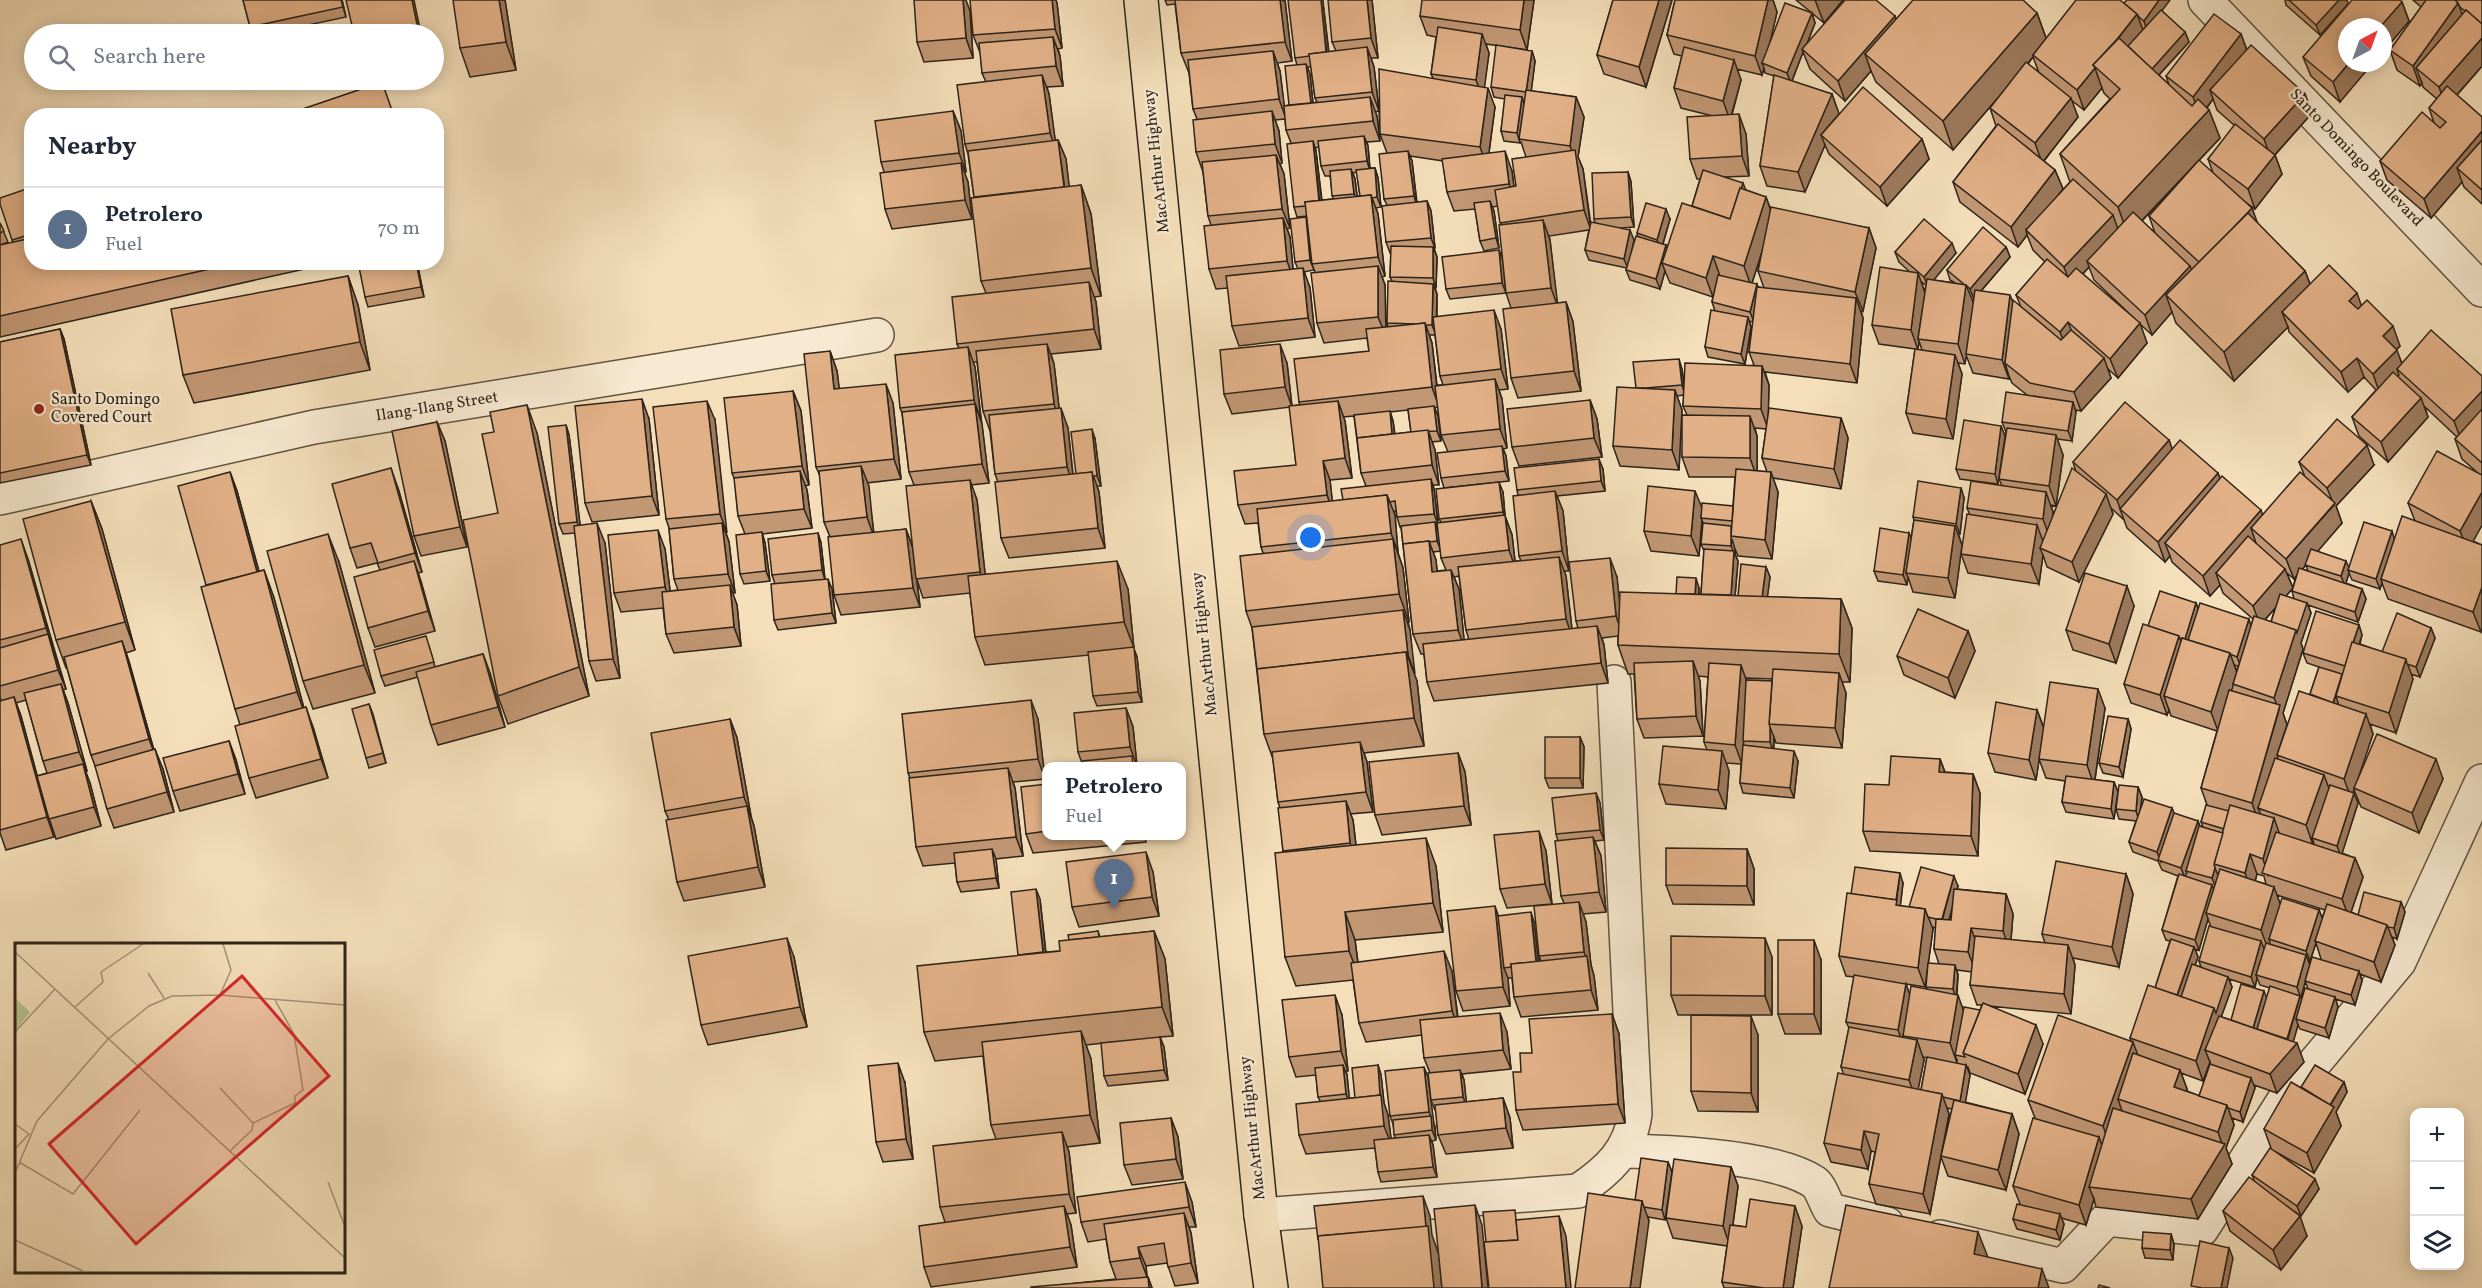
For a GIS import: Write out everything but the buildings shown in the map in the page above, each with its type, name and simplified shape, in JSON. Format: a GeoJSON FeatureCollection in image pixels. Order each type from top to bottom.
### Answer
{"type":"FeatureCollection","features":[{"type":"Feature","properties":{"kind":"highway","name":"MacArthur Highway"},"geometry":{"type":"LineString","coordinates":[[1141,0],[1261,1215],[1271,1288]]}},
{"type":"Feature","properties":{"kind":"street","name":"Santo Domingo Boulevard"},"geometry":{"type":"LineString","coordinates":[[2206,0],[2482,290]]}},
{"type":"Feature","properties":{"kind":"street","name":"Ilang-Ilang Street"},"geometry":{"type":"LineString","coordinates":[[0,498],[314,427],[878,335]]}},
{"type":"Feature","properties":{"kind":"street"},"geometry":{"type":"LineString","coordinates":[[1261,1215],[1578,1191],[1605,1173],[1623,1151],[1633,1130],[1635,1114],[1614,682]]}},
{"type":"Feature","properties":{"kind":"street"},"geometry":{"type":"LineString","coordinates":[[1623,1151],[1688,1152],[1785,1170],[1816,1183],[1830,1210],[2063,1266],[2107,1219],[2202,1229],[2286,1097],[2399,962],[2482,781]]}},
{"type":"Feature","properties":{"kind":"place","name":"Santo Domingo Covered Court"},"geometry":{"type":"Point","coordinates":[39,409]}},
{"type":"Feature","properties":{"kind":"place","name":"Petrolero"},"geometry":{"type":"Point","coordinates":[1114,909]}}]}
